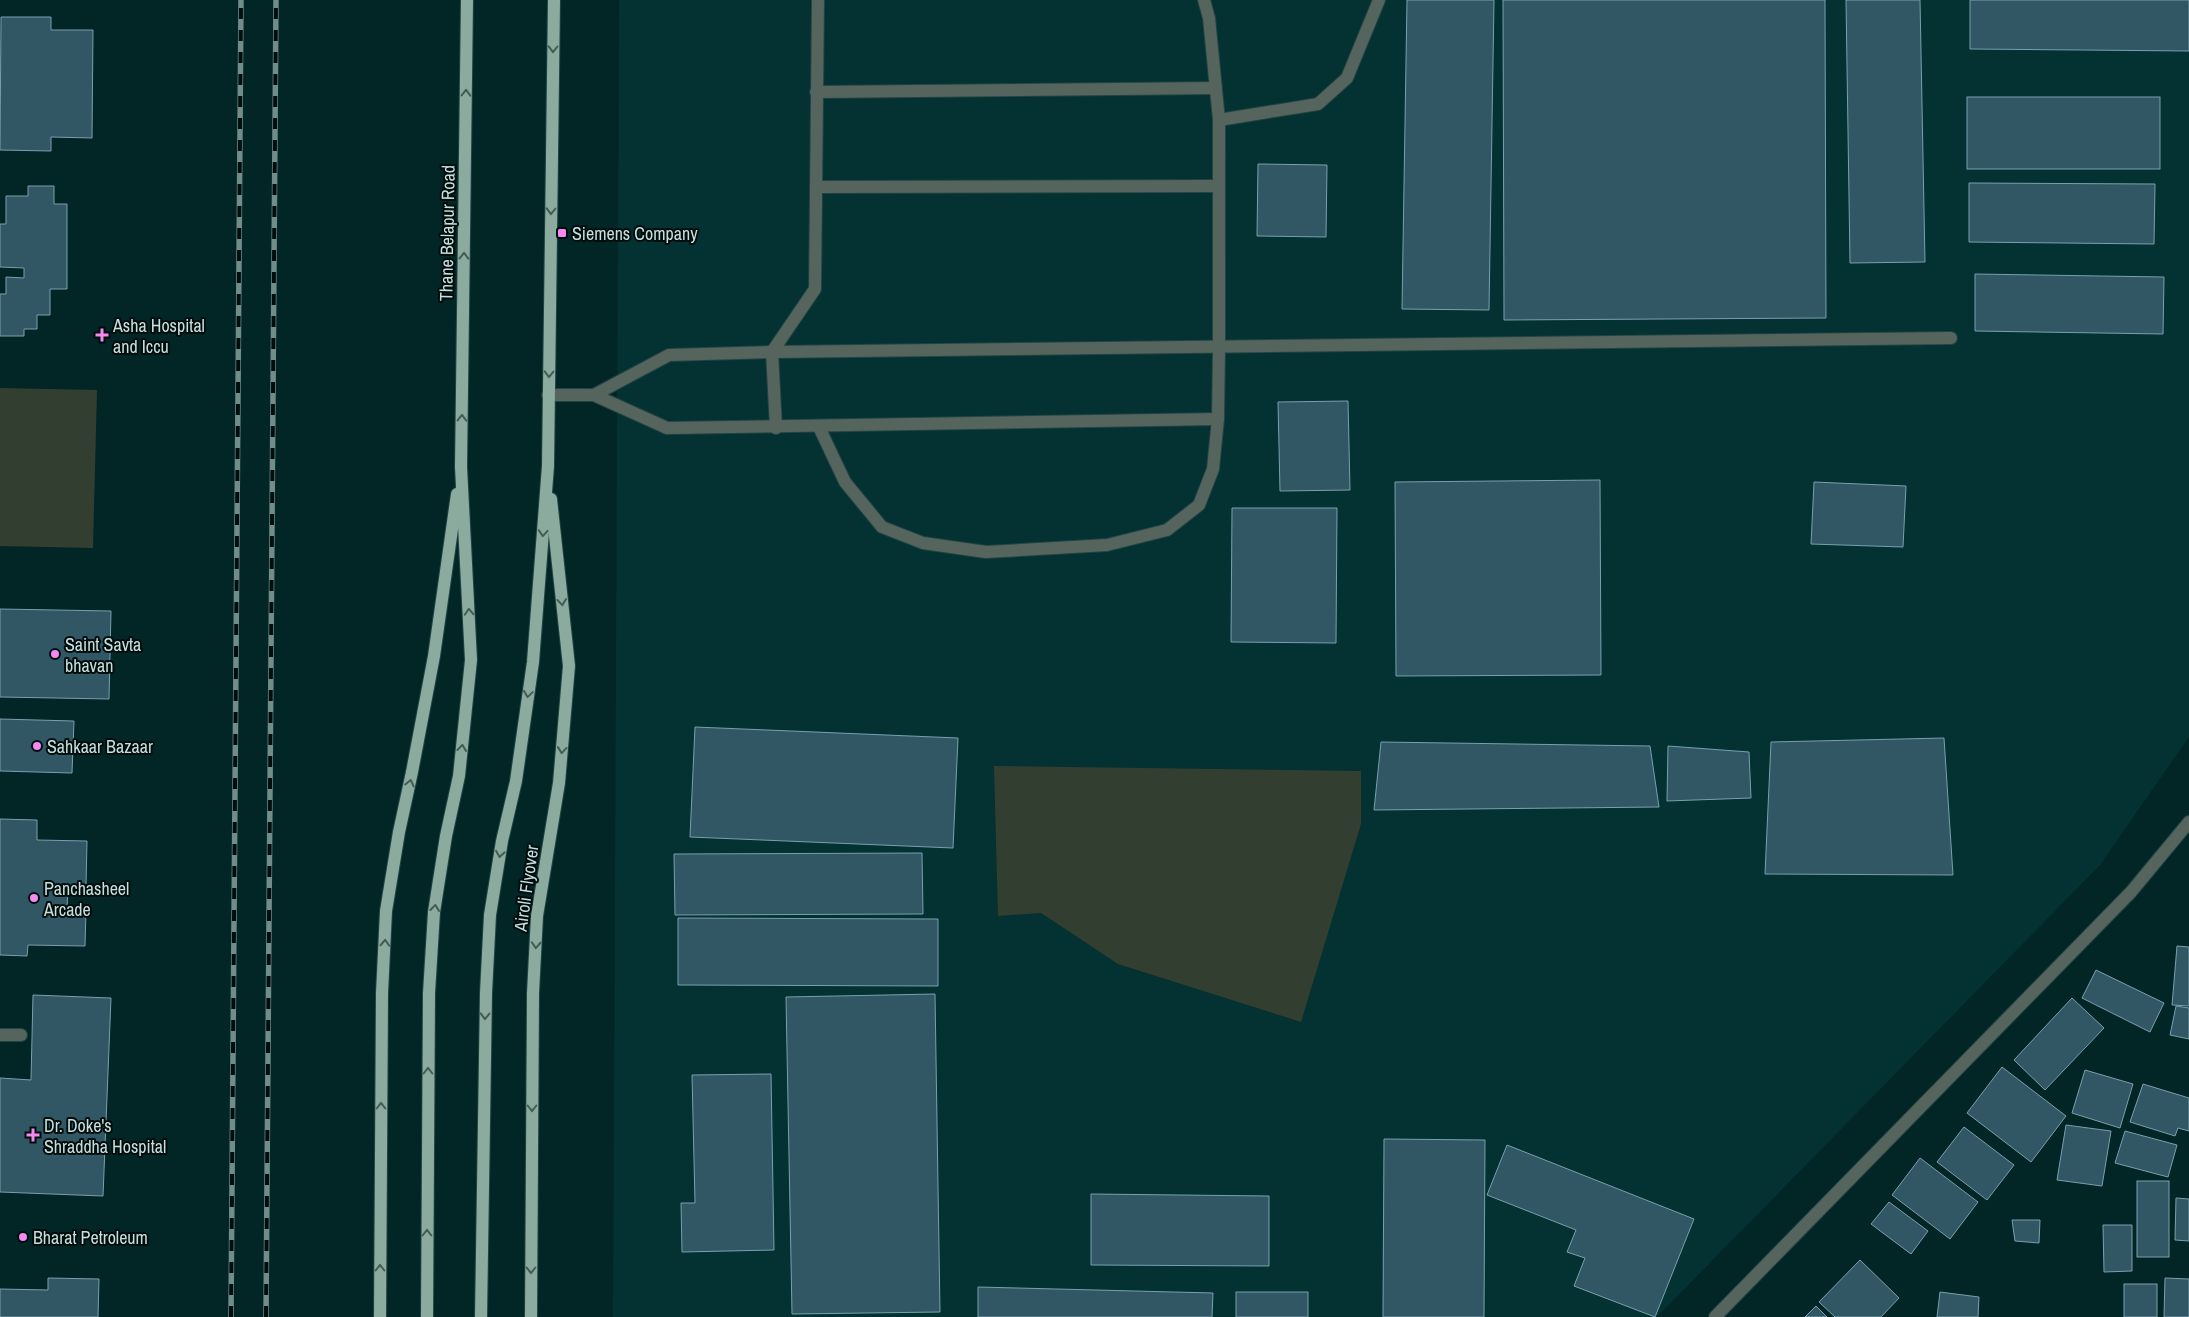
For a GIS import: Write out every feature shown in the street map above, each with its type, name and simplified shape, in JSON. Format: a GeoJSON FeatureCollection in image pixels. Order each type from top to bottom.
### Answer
{"type":"FeatureCollection","features":[{"type":"Feature","properties":{"kind":"main road","name":"Thane Belapur Road"},"geometry":{"type":"LineString","coordinates":[[461,467],[467,0]]}},
{"type":"Feature","properties":{"kind":"main road"},"geometry":{"type":"LineString","coordinates":[[481,1317],[486,992],[490,915],[502,841],[516,780],[533,662],[548,466],[554,0]]}},
{"type":"Feature","properties":{"kind":"main road","name":"Airoli Flyover"},"geometry":{"type":"LineString","coordinates":[[531,1317],[533,983],[538,916],[559,783],[569,666],[548,466]]}},
{"type":"Feature","properties":{"kind":"main road"},"geometry":{"type":"LineString","coordinates":[[427,1317],[429,993],[434,921],[446,836],[459,776],[472,660],[461,467]]}},
{"type":"Feature","properties":{"kind":"main road"},"geometry":{"type":"LineString","coordinates":[[380,1317],[382,993],[386,911],[398,832],[412,772],[434,656],[461,467]]}},
{"type":"Feature","properties":{"kind":"street"},"geometry":{"type":"LineString","coordinates":[[776,428],[772,352],[815,290],[818,0]]}},
{"type":"Feature","properties":{"kind":"street"},"geometry":{"type":"LineString","coordinates":[[819,427],[845,482],[882,527],[923,542],[986,552],[1107,545],[1167,530],[1199,504],[1213,470],[1218,419],[1219,347],[1219,120],[1209,18],[1204,0]]}},
{"type":"Feature","properties":{"kind":"street"},"geometry":{"type":"LineString","coordinates":[[1219,120],[1318,104],[1347,78],[1379,0]]}},
{"type":"Feature","properties":{"kind":"street"},"geometry":{"type":"LineString","coordinates":[[816,92],[1216,88]]}},
{"type":"Feature","properties":{"kind":"street"},"geometry":{"type":"LineString","coordinates":[[816,187],[1219,186]]}},
{"type":"Feature","properties":{"kind":"street"},"geometry":{"type":"LineString","coordinates":[[594,395],[669,355],[772,352],[1951,338]]}},
{"type":"Feature","properties":{"kind":"street"},"geometry":{"type":"LineString","coordinates":[[548,395],[594,395],[667,428],[776,428],[1218,419]]}},
{"type":"Feature","properties":{"kind":"street"},"geometry":{"type":"LineString","coordinates":[[1715,1317],[2131,892],[2189,822]]}},
{"type":"Feature","properties":{"kind":"street"},"geometry":{"type":"LineString","coordinates":[[0,1035],[21,1036]]}},
{"type":"Feature","properties":{"kind":"shaded area"},"geometry":{"type":"Polygon","coordinates":[[[619,0],[2189,0],[2189,737],[2100,865],[1657,1317],[613,1317],[619,0]]]}},
{"type":"Feature","properties":{"kind":"green space"},"geometry":{"type":"Polygon","coordinates":[[[0,388],[97,390],[93,548],[0,546],[0,388]]]}},
{"type":"Feature","properties":{"kind":"green space"},"geometry":{"type":"Polygon","coordinates":[[[994,766],[1361,771],[1361,824],[1301,1022],[1118,964],[1041,913],[998,916],[994,766]]]}},
{"type":"Feature","properties":{"kind":"building"},"geometry":{"type":"Polygon","coordinates":[[[1407,0],[1494,0],[1489,310],[1402,309],[1407,0]]]}},
{"type":"Feature","properties":{"kind":"building"},"geometry":{"type":"Polygon","coordinates":[[[1503,0],[1825,0],[1826,318],[1504,320],[1503,0]]]}},
{"type":"Feature","properties":{"kind":"building"},"geometry":{"type":"Polygon","coordinates":[[[1846,0],[1920,0],[1925,262],[1850,263],[1846,0]]]}},
{"type":"Feature","properties":{"kind":"building"},"geometry":{"type":"Polygon","coordinates":[[[1970,0],[2189,0],[2189,51],[1970,49],[1970,0]]]}},
{"type":"Feature","properties":{"kind":"building"},"geometry":{"type":"Polygon","coordinates":[[[1,17],[51,17],[51,30],[93,30],[92,138],[51,137],[51,151],[0,150],[1,17]]]}},
{"type":"Feature","properties":{"kind":"building"},"geometry":{"type":"Polygon","coordinates":[[[1967,97],[2160,97],[2160,169],[1967,169],[1967,97]]]}},
{"type":"Feature","properties":{"kind":"building"},"geometry":{"type":"Polygon","coordinates":[[[1258,164],[1327,165],[1326,237],[1257,236],[1258,164]]]}},
{"type":"Feature","properties":{"kind":"building"},"geometry":{"type":"Polygon","coordinates":[[[1969,183],[2155,184],[2154,244],[1969,242],[1969,183]]]}},
{"type":"Feature","properties":{"kind":"building"},"geometry":{"type":"Polygon","coordinates":[[[28,186],[54,186],[54,204],[67,204],[67,289],[50,289],[50,315],[37,315],[37,329],[24,329],[24,336],[0,336],[0,294],[6,294],[6,277],[24,278],[24,268],[0,267],[0,224],[6,224],[6,196],[28,196],[28,186]]]}},
{"type":"Feature","properties":{"kind":"building"},"geometry":{"type":"Polygon","coordinates":[[[1975,274],[2164,277],[2163,334],[1975,331],[1975,274]]]}},
{"type":"Feature","properties":{"kind":"building"},"geometry":{"type":"Polygon","coordinates":[[[1348,401],[1350,490],[1280,491],[1278,402],[1348,401]]]}},
{"type":"Feature","properties":{"kind":"building"},"geometry":{"type":"Polygon","coordinates":[[[1600,480],[1601,675],[1396,676],[1395,482],[1600,480]]]}},
{"type":"Feature","properties":{"kind":"building"},"geometry":{"type":"Polygon","coordinates":[[[1814,482],[1906,486],[1903,547],[1811,544],[1814,482]]]}},
{"type":"Feature","properties":{"kind":"building"},"geometry":{"type":"Polygon","coordinates":[[[1232,508],[1337,508],[1336,643],[1231,642],[1232,508]]]}},
{"type":"Feature","properties":{"kind":"building","name":"Saint Savta bhavan"},"geometry":{"type":"Polygon","coordinates":[[[0,609],[111,611],[109,699],[0,697],[0,609]]]}},
{"type":"Feature","properties":{"kind":"building","name":"Sahkaar Bazaar"},"geometry":{"type":"Polygon","coordinates":[[[0,719],[74,721],[72,773],[0,771],[0,719]]]}},
{"type":"Feature","properties":{"kind":"building"},"geometry":{"type":"Polygon","coordinates":[[[695,727],[958,738],[953,848],[690,837],[695,727]]]}},
{"type":"Feature","properties":{"kind":"building"},"geometry":{"type":"Polygon","coordinates":[[[1944,738],[1953,875],[1765,874],[1771,742],[1944,738]]]}},
{"type":"Feature","properties":{"kind":"building"},"geometry":{"type":"Polygon","coordinates":[[[1381,742],[1650,746],[1659,807],[1374,810],[1381,742]]]}},
{"type":"Feature","properties":{"kind":"building"},"geometry":{"type":"Polygon","coordinates":[[[1668,746],[1749,752],[1751,798],[1667,801],[1668,746]]]}},
{"type":"Feature","properties":{"kind":"building","name":"Panchasheel Arcade"},"geometry":{"type":"Polygon","coordinates":[[[0,819],[37,820],[37,840],[87,841],[86,886],[68,885],[67,910],[86,910],[85,946],[28,945],[27,956],[0,955],[0,819]]]}},
{"type":"Feature","properties":{"kind":"building"},"geometry":{"type":"Polygon","coordinates":[[[922,853],[923,914],[675,915],[674,854],[922,853]]]}},
{"type":"Feature","properties":{"kind":"building"},"geometry":{"type":"Polygon","coordinates":[[[678,918],[938,919],[938,986],[678,985],[678,918]]]}},
{"type":"Feature","properties":{"kind":"building"},"geometry":{"type":"Polygon","coordinates":[[[2177,946],[2189,947],[2189,1006],[2172,1005],[2177,946]]]}},
{"type":"Feature","properties":{"kind":"building"},"geometry":{"type":"Polygon","coordinates":[[[2096,970],[2164,1003],[2150,1032],[2082,998],[2096,970]]]}},
{"type":"Feature","properties":{"kind":"building"},"geometry":{"type":"Polygon","coordinates":[[[935,994],[940,1312],[792,1314],[786,997],[935,994]]]}},
{"type":"Feature","properties":{"kind":"building"},"geometry":{"type":"Polygon","coordinates":[[[33,995],[111,998],[103,1196],[0,1192],[0,1078],[31,1080],[33,995]]]}},
{"type":"Feature","properties":{"kind":"building"},"geometry":{"type":"Polygon","coordinates":[[[2072,998],[2104,1028],[2045,1090],[2014,1060],[2072,998]]]}},
{"type":"Feature","properties":{"kind":"building"},"geometry":{"type":"Polygon","coordinates":[[[2176,1006],[2189,1008],[2189,1039],[2170,1035],[2176,1006]]]}},
{"type":"Feature","properties":{"kind":"building"},"geometry":{"type":"Polygon","coordinates":[[[2002,1067],[2066,1116],[2031,1162],[1967,1113],[2002,1067]]]}},
{"type":"Feature","properties":{"kind":"building"},"geometry":{"type":"Polygon","coordinates":[[[2085,1070],[2133,1084],[2120,1128],[2072,1113],[2085,1070]]]}},
{"type":"Feature","properties":{"kind":"building"},"geometry":{"type":"Polygon","coordinates":[[[771,1074],[774,1250],[682,1252],[681,1203],[695,1203],[692,1075],[771,1074]]]}},
{"type":"Feature","properties":{"kind":"building"},"geometry":{"type":"Polygon","coordinates":[[[2143,1084],[2189,1098],[2189,1131],[2178,1128],[2175,1136],[2130,1122],[2143,1084]]]}},
{"type":"Feature","properties":{"kind":"building"},"geometry":{"type":"Polygon","coordinates":[[[2066,1125],[2111,1131],[2102,1186],[2057,1180],[2066,1125]]]}},
{"type":"Feature","properties":{"kind":"building"},"geometry":{"type":"Polygon","coordinates":[[[1964,1127],[2014,1165],[1987,1200],[1937,1162],[1964,1127]]]}},
{"type":"Feature","properties":{"kind":"building"},"geometry":{"type":"Polygon","coordinates":[[[2125,1131],[2177,1145],[2168,1177],[2115,1163],[2125,1131]]]}},
{"type":"Feature","properties":{"kind":"building"},"geometry":{"type":"Polygon","coordinates":[[[1384,1139],[1485,1140],[1484,1317],[1383,1317],[1384,1139]]]}},
{"type":"Feature","properties":{"kind":"building"},"geometry":{"type":"Polygon","coordinates":[[[1507,1145],[1694,1219],[1655,1317],[1574,1286],[1585,1258],[1567,1252],[1576,1230],[1487,1195],[1507,1145]]]}},
{"type":"Feature","properties":{"kind":"building"},"geometry":{"type":"Polygon","coordinates":[[[1920,1158],[1978,1202],[1950,1239],[1892,1195],[1920,1158]]]}},
{"type":"Feature","properties":{"kind":"building"},"geometry":{"type":"Polygon","coordinates":[[[2137,1181],[2169,1181],[2169,1257],[2137,1257],[2137,1181]]]}},
{"type":"Feature","properties":{"kind":"building"},"geometry":{"type":"Polygon","coordinates":[[[1091,1194],[1269,1196],[1269,1266],[1091,1265],[1091,1194]]]}},
{"type":"Feature","properties":{"kind":"building"},"geometry":{"type":"Polygon","coordinates":[[[2176,1198],[2189,1199],[2189,1241],[2175,1240],[2176,1198]]]}},
{"type":"Feature","properties":{"kind":"building"},"geometry":{"type":"Polygon","coordinates":[[[1889,1202],[1928,1231],[1911,1254],[1871,1224],[1889,1202]]]}},
{"type":"Feature","properties":{"kind":"building"},"geometry":{"type":"Polygon","coordinates":[[[2012,1220],[2040,1220],[2039,1243],[2015,1241],[2012,1220]]]}},
{"type":"Feature","properties":{"kind":"building"},"geometry":{"type":"Polygon","coordinates":[[[2103,1225],[2132,1225],[2132,1271],[2104,1272],[2103,1225]]]}},
{"type":"Feature","properties":{"kind":"building"},"geometry":{"type":"Polygon","coordinates":[[[1860,1260],[1899,1298],[1881,1317],[1835,1317],[1819,1302],[1860,1260]]]}},
{"type":"Feature","properties":{"kind":"building"},"geometry":{"type":"Polygon","coordinates":[[[48,1278],[99,1279],[98,1317],[0,1317],[0,1289],[48,1290],[48,1278]]]}},
{"type":"Feature","properties":{"kind":"building"},"geometry":{"type":"Polygon","coordinates":[[[2165,1278],[2189,1279],[2189,1317],[2164,1317],[2165,1278]]]}},
{"type":"Feature","properties":{"kind":"building"},"geometry":{"type":"Polygon","coordinates":[[[2124,1284],[2157,1284],[2157,1317],[2124,1317],[2124,1284]]]}},
{"type":"Feature","properties":{"kind":"building"},"geometry":{"type":"Polygon","coordinates":[[[978,1287],[1213,1293],[1212,1317],[978,1317],[978,1287]]]}},
{"type":"Feature","properties":{"kind":"building"},"geometry":{"type":"Polygon","coordinates":[[[1236,1292],[1308,1292],[1308,1317],[1236,1317],[1236,1292]]]}},
{"type":"Feature","properties":{"kind":"building"},"geometry":{"type":"Polygon","coordinates":[[[1940,1292],[1979,1297],[1978,1317],[1937,1317],[1940,1292]]]}},
{"type":"Feature","properties":{"kind":"building"},"geometry":{"type":"Polygon","coordinates":[[[1816,1306],[1827,1317],[1805,1317],[1816,1306]]]}},
{"type":"Feature","properties":{"kind":"railway"},"geometry":{"type":"LineString","coordinates":[[231,1317],[241,0]]}},
{"type":"Feature","properties":{"kind":"railway"},"geometry":{"type":"LineString","coordinates":[[266,1317],[276,0]]}},
{"type":"Feature","properties":{"kind":"place","name":"Siemens Company"},"geometry":{"type":"Point","coordinates":[562,233]}},
{"type":"Feature","properties":{"kind":"place","name":"Asha Hospital and Iccu"},"geometry":{"type":"Point","coordinates":[102,335]}},
{"type":"Feature","properties":{"kind":"place","name":"Saint Savta bhavan"},"geometry":{"type":"Point","coordinates":[55,654]}},
{"type":"Feature","properties":{"kind":"place","name":"Sahkaar Bazaar"},"geometry":{"type":"Point","coordinates":[37,746]}},
{"type":"Feature","properties":{"kind":"place","name":"Panchasheel Arcade"},"geometry":{"type":"Point","coordinates":[34,898]}},
{"type":"Feature","properties":{"kind":"place","name":"Dr. Doke's Shraddha Hospital"},"geometry":{"type":"Point","coordinates":[33,1135]}},
{"type":"Feature","properties":{"kind":"place","name":"Bharat Petroleum"},"geometry":{"type":"Point","coordinates":[23,1237]}}]}
